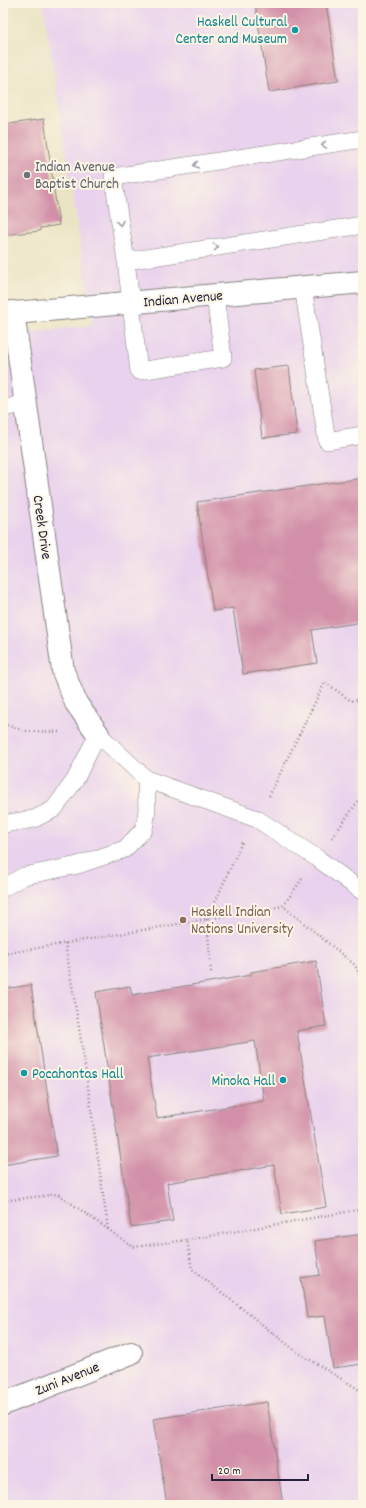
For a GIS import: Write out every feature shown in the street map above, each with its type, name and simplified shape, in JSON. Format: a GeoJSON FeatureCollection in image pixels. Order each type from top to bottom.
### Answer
{"type":"FeatureCollection","features":[{"type":"Feature","properties":{"kind":"street","name":"Indian Avenue"},"geometry":{"type":"LineString","coordinates":[[8,313],[363,282]]}},
{"type":"Feature","properties":{"kind":"street","name":"Creek Drive"},"geometry":{"type":"LineString","coordinates":[[8,313],[26,404],[63,671],[76,703],[98,734]]}},
{"type":"Feature","properties":{"kind":"street","name":"Zuni Avenue"},"geometry":{"type":"LineString","coordinates":[[3,1404],[131,1353]]}},
{"type":"Feature","properties":{"kind":"lane"},"geometry":{"type":"LineString","coordinates":[[215,295],[224,358],[139,371],[132,302],[113,177],[363,139]]}},
{"type":"Feature","properties":{"kind":"lane"},"geometry":{"type":"LineString","coordinates":[[126,261],[363,225]]}},
{"type":"Feature","properties":{"kind":"lane"},"geometry":{"type":"LineString","coordinates":[[303,288],[327,441],[363,435]]}},
{"type":"Feature","properties":{"kind":"lane"},"geometry":{"type":"LineString","coordinates":[[3,408],[26,404]]}},
{"type":"Feature","properties":{"kind":"lane"},"geometry":{"type":"LineString","coordinates":[[3,824],[34,819],[54,809],[75,780],[98,734],[146,779],[257,819],[317,858],[363,892]]}},
{"type":"Feature","properties":{"kind":"lane"},"geometry":{"type":"LineString","coordinates":[[3,888],[24,876],[78,865],[125,849],[144,829],[147,810],[146,779]]}},
{"type":"Feature","properties":{"kind":"path"},"geometry":{"type":"LineString","coordinates":[[3,724],[26,731],[98,734]]}},
{"type":"Feature","properties":{"kind":"path"},"geometry":{"type":"LineString","coordinates":[[3,954],[283,906]]}},
{"type":"Feature","properties":{"kind":"path"},"geometry":{"type":"LineString","coordinates":[[65,943],[84,1060],[108,1230]]}},
{"type":"Feature","properties":{"kind":"path"},"geometry":{"type":"LineString","coordinates":[[3,1201],[58,1194],[134,1247],[187,1240],[363,1209]]}},
{"type":"Feature","properties":{"kind":"path"},"geometry":{"type":"LineString","coordinates":[[187,1240],[192,1269],[297,1352],[363,1392]]}},
{"type":"Feature","properties":{"kind":"shaded area","name":"Haskell Indian Nations University"},"geometry":{"type":"Polygon","coordinates":[[[43,3],[363,3],[363,1505],[3,1505],[3,335],[93,325],[43,3]]]}},
{"type":"Feature","properties":{"kind":"building","name":"Haskell Cultural Center and Museum"},"geometry":{"type":"Polygon","coordinates":[[[255,3],[326,3],[338,81],[269,92],[255,3]]]}},
{"type":"Feature","properties":{"kind":"building","name":"Indian Avenue Baptist Church"},"geometry":{"type":"Polygon","coordinates":[[[44,119],[59,225],[40,228],[40,231],[3,235],[3,125],[44,119]]]}},
{"type":"Feature","properties":{"kind":"building"},"geometry":{"type":"Polygon","coordinates":[[[289,366],[297,434],[262,438],[254,370],[289,366]]]}},
{"type":"Feature","properties":{"kind":"building"},"geometry":{"type":"Polygon","coordinates":[[[363,478],[363,622],[312,630],[317,663],[243,674],[233,608],[213,611],[197,502],[363,478]]]}},
{"type":"Feature","properties":{"kind":"building","name":"Minoka Hall"},"geometry":{"type":"Polygon","coordinates":[[[316,961],[326,1026],[297,1031],[326,1207],[282,1214],[274,1165],[167,1183],[173,1221],[131,1227],[96,992],[130,986],[132,995],[251,975],[251,972],[316,961]],[[255,1041],[147,1058],[157,1118],[264,1101],[255,1041]]]}},
{"type":"Feature","properties":{"kind":"building","name":"Pocahontas Hall"},"geometry":{"type":"Polygon","coordinates":[[[31,985],[57,1156],[3,1165],[3,989],[31,985]]]}},
{"type":"Feature","properties":{"kind":"building"},"geometry":{"type":"Polygon","coordinates":[[[363,1234],[363,1364],[333,1368],[325,1316],[307,1318],[301,1278],[320,1275],[315,1241],[363,1234]]]}},
{"type":"Feature","properties":{"kind":"building"},"geometry":{"type":"Polygon","coordinates":[[[267,1402],[283,1505],[167,1505],[153,1419],[267,1402]]]}},
{"type":"Feature","properties":{"kind":"place","name":"Haskell Cultural Center and Museum"},"geometry":{"type":"Point","coordinates":[295,30]}},
{"type":"Feature","properties":{"kind":"place","name":"Indian Avenue Baptist Church"},"geometry":{"type":"Point","coordinates":[27,175]}},
{"type":"Feature","properties":{"kind":"place","name":"Haskell Indian Nations University"},"geometry":{"type":"Point","coordinates":[183,920]}},
{"type":"Feature","properties":{"kind":"place","name":"Pocahontas Hall"},"geometry":{"type":"Point","coordinates":[24,1073]}},
{"type":"Feature","properties":{"kind":"place","name":"Minoka Hall"},"geometry":{"type":"Point","coordinates":[283,1080]}}]}
